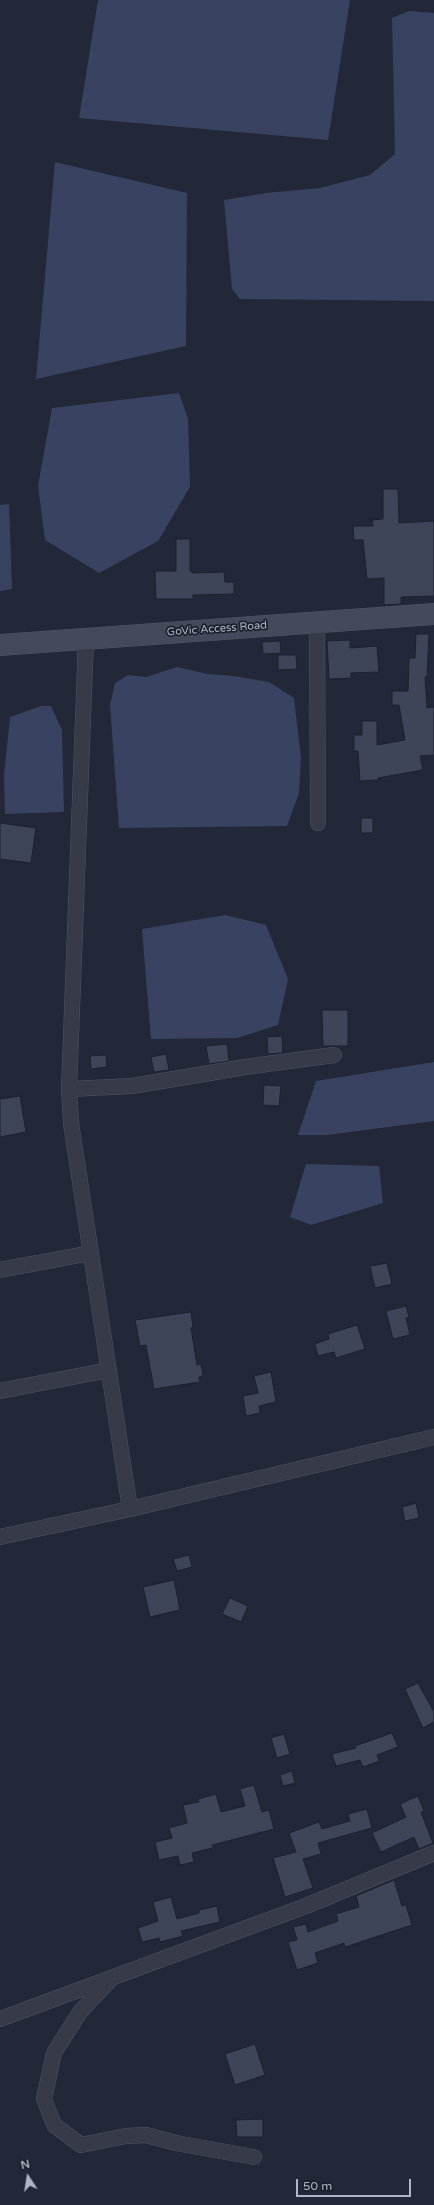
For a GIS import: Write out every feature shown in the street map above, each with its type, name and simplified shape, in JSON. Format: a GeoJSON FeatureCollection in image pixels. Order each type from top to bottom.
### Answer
{"type":"FeatureCollection","features":[{"type":"Feature","properties":{"kind":"main road","name":"GoVic Access Road"},"geometry":{"type":"LineString","coordinates":[[0,645],[434,614]]}},
{"type":"Feature","properties":{"kind":"street"},"geometry":{"type":"LineString","coordinates":[[317,622],[318,823]]}},
{"type":"Feature","properties":{"kind":"street"},"geometry":{"type":"LineString","coordinates":[[86,639],[69,1089],[71,1123],[130,1509]]}},
{"type":"Feature","properties":{"kind":"street"},"geometry":{"type":"LineString","coordinates":[[69,1089],[132,1086],[246,1067],[334,1055]]}},
{"type":"Feature","properties":{"kind":"street"},"geometry":{"type":"LineString","coordinates":[[0,1270],[91,1253]]}},
{"type":"Feature","properties":{"kind":"street"},"geometry":{"type":"LineString","coordinates":[[0,1391],[109,1370]]}},
{"type":"Feature","properties":{"kind":"street"},"geometry":{"type":"LineString","coordinates":[[0,1536],[130,1509],[434,1437]]}},
{"type":"Feature","properties":{"kind":"street"},"geometry":{"type":"LineString","coordinates":[[0,2019],[306,1906],[434,1854]]}},
{"type":"Feature","properties":{"kind":"street"},"geometry":{"type":"LineString","coordinates":[[114,1977],[80,2012],[54,2053],[44,2099],[54,2125],[81,2145],[126,2136],[146,2135],[176,2143],[254,2157]]}},
{"type":"Feature","properties":{"kind":"water"},"geometry":{"type":"Polygon","coordinates":[[[98,0],[350,0],[328,140],[79,118],[98,0]]]}},
{"type":"Feature","properties":{"kind":"water"},"geometry":{"type":"Polygon","coordinates":[[[409,11],[434,13],[434,301],[240,299],[232,289],[224,200],[266,193],[320,188],[370,175],[395,154],[392,18],[409,11]]]}},
{"type":"Feature","properties":{"kind":"water"},"geometry":{"type":"Polygon","coordinates":[[[55,162],[187,193],[186,346],[36,379],[55,162]]]}},
{"type":"Feature","properties":{"kind":"water"},"geometry":{"type":"Polygon","coordinates":[[[179,393],[188,419],[190,487],[158,541],[99,573],[45,540],[38,486],[52,408],[179,393]]]}},
{"type":"Feature","properties":{"kind":"water"},"geometry":{"type":"Polygon","coordinates":[[[9,504],[12,589],[0,591],[0,505],[9,504]]]}},
{"type":"Feature","properties":{"kind":"water"},"geometry":{"type":"Polygon","coordinates":[[[177,667],[208,674],[234,676],[269,682],[294,698],[301,758],[299,793],[287,826],[119,828],[110,705],[115,683],[128,675],[146,677],[177,667]]]}},
{"type":"Feature","properties":{"kind":"water"},"geometry":{"type":"Polygon","coordinates":[[[41,706],[51,706],[62,730],[64,812],[5,814],[4,775],[10,717],[41,706]]]}},
{"type":"Feature","properties":{"kind":"water"},"geometry":{"type":"Polygon","coordinates":[[[225,915],[266,925],[288,979],[278,1025],[237,1038],[151,1039],[142,929],[225,915]]]}},
{"type":"Feature","properties":{"kind":"water"},"geometry":{"type":"Polygon","coordinates":[[[434,1062],[434,1121],[327,1135],[298,1135],[316,1081],[434,1062]]]}},
{"type":"Feature","properties":{"kind":"water"},"geometry":{"type":"Polygon","coordinates":[[[306,1164],[379,1166],[383,1203],[311,1225],[290,1217],[306,1164]]]}},
{"type":"Feature","properties":{"kind":"building"},"geometry":{"type":"Polygon","coordinates":[[[383,489],[398,489],[399,523],[434,521],[434,596],[401,597],[401,604],[384,605],[384,578],[367,579],[363,540],[354,540],[353,526],[373,526],[372,520],[383,519],[383,489]]]}},
{"type":"Feature","properties":{"kind":"building"},"geometry":{"type":"Polygon","coordinates":[[[176,539],[190,539],[190,571],[192,571],[192,573],[224,572],[225,582],[234,582],[234,594],[193,595],[193,599],[156,599],[155,571],[176,571],[176,539]]]}},
{"type":"Feature","properties":{"kind":"building"},"geometry":{"type":"Polygon","coordinates":[[[416,634],[429,634],[427,677],[425,677],[427,708],[434,707],[434,755],[420,756],[423,770],[378,778],[378,780],[360,781],[358,751],[354,751],[354,735],[362,735],[362,721],[377,721],[377,745],[405,740],[399,705],[392,705],[392,691],[408,691],[409,658],[415,658],[416,634]]]}},
{"type":"Feature","properties":{"kind":"building"},"geometry":{"type":"Polygon","coordinates":[[[350,640],[350,648],[377,646],[379,672],[351,673],[351,678],[329,679],[327,641],[350,640]]]}},
{"type":"Feature","properties":{"kind":"building"},"geometry":{"type":"Polygon","coordinates":[[[280,641],[281,653],[263,654],[262,642],[280,641]]]}},
{"type":"Feature","properties":{"kind":"building"},"geometry":{"type":"Polygon","coordinates":[[[278,655],[296,655],[297,669],[278,670],[278,655]]]}},
{"type":"Feature","properties":{"kind":"building"},"geometry":{"type":"Polygon","coordinates":[[[361,818],[373,818],[373,833],[361,833],[361,818]]]}},
{"type":"Feature","properties":{"kind":"building"},"geometry":{"type":"Polygon","coordinates":[[[0,823],[36,828],[31,863],[0,859],[0,823]]]}},
{"type":"Feature","properties":{"kind":"building"},"geometry":{"type":"Polygon","coordinates":[[[322,1010],[348,1010],[348,1046],[323,1046],[322,1010]]]}},
{"type":"Feature","properties":{"kind":"building"},"geometry":{"type":"Polygon","coordinates":[[[282,1036],[283,1053],[268,1054],[267,1037],[282,1036]]]}},
{"type":"Feature","properties":{"kind":"building"},"geometry":{"type":"Polygon","coordinates":[[[227,1044],[229,1061],[209,1064],[206,1046],[227,1044]]]}},
{"type":"Feature","properties":{"kind":"building"},"geometry":{"type":"Polygon","coordinates":[[[166,1054],[169,1070],[154,1072],[151,1057],[166,1054]]]}},
{"type":"Feature","properties":{"kind":"building"},"geometry":{"type":"Polygon","coordinates":[[[106,1055],[107,1067],[91,1069],[90,1056],[106,1055]]]}},
{"type":"Feature","properties":{"kind":"building"},"geometry":{"type":"Polygon","coordinates":[[[264,1085],[281,1086],[279,1106],[263,1105],[264,1085]]]}},
{"type":"Feature","properties":{"kind":"building"},"geometry":{"type":"Polygon","coordinates":[[[20,1096],[26,1132],[0,1137],[0,1099],[20,1096]]]}},
{"type":"Feature","properties":{"kind":"building"},"geometry":{"type":"Polygon","coordinates":[[[387,1263],[392,1284],[375,1288],[370,1266],[387,1263]]]}},
{"type":"Feature","properties":{"kind":"building"},"geometry":{"type":"Polygon","coordinates":[[[406,1306],[409,1317],[406,1318],[410,1335],[393,1339],[386,1311],[406,1306]]]}},
{"type":"Feature","properties":{"kind":"building"},"geometry":{"type":"Polygon","coordinates":[[[191,1312],[193,1327],[191,1328],[197,1365],[201,1364],[203,1376],[199,1377],[200,1382],[154,1389],[146,1345],[140,1346],[135,1320],[191,1312]]]}},
{"type":"Feature","properties":{"kind":"building"},"geometry":{"type":"Polygon","coordinates":[[[357,1325],[365,1349],[336,1358],[334,1352],[318,1356],[315,1344],[329,1339],[328,1334],[357,1325]]]}},
{"type":"Feature","properties":{"kind":"building"},"geometry":{"type":"Polygon","coordinates":[[[271,1372],[276,1402],[259,1406],[260,1413],[246,1416],[243,1396],[258,1393],[254,1376],[271,1372]]]}},
{"type":"Feature","properties":{"kind":"building"},"geometry":{"type":"Polygon","coordinates":[[[416,1503],[419,1518],[405,1521],[402,1507],[416,1503]]]}},
{"type":"Feature","properties":{"kind":"building"},"geometry":{"type":"Polygon","coordinates":[[[189,1555],[192,1567],[177,1571],[173,1559],[189,1555]]]}},
{"type":"Feature","properties":{"kind":"building"},"geometry":{"type":"Polygon","coordinates":[[[174,1580],[180,1610],[150,1617],[143,1587],[174,1580]]]}},
{"type":"Feature","properties":{"kind":"building"},"geometry":{"type":"Polygon","coordinates":[[[230,1598],[248,1606],[241,1622],[222,1614],[230,1598]]]}},
{"type":"Feature","properties":{"kind":"building"},"geometry":{"type":"Polygon","coordinates":[[[418,1683],[434,1712],[434,1722],[423,1728],[405,1689],[418,1683]]]}},
{"type":"Feature","properties":{"kind":"building"},"geometry":{"type":"Polygon","coordinates":[[[392,1733],[398,1747],[377,1755],[379,1761],[363,1767],[360,1760],[336,1766],[332,1754],[356,1748],[355,1746],[392,1733]]]}},
{"type":"Feature","properties":{"kind":"building"},"geometry":{"type":"Polygon","coordinates":[[[284,1734],[290,1754],[277,1758],[271,1738],[284,1734]]]}},
{"type":"Feature","properties":{"kind":"building"},"geometry":{"type":"Polygon","coordinates":[[[292,1771],[295,1783],[283,1786],[280,1775],[292,1771]]]}},
{"type":"Feature","properties":{"kind":"building"},"geometry":{"type":"Polygon","coordinates":[[[254,1785],[262,1812],[269,1810],[274,1829],[212,1845],[213,1848],[192,1853],[194,1862],[180,1865],[178,1856],[159,1860],[155,1842],[172,1838],[169,1828],[187,1823],[183,1805],[199,1802],[198,1799],[216,1794],[221,1812],[245,1806],[240,1789],[254,1785]]]}},
{"type":"Feature","properties":{"kind":"building"},"geometry":{"type":"Polygon","coordinates":[[[418,1796],[424,1811],[421,1812],[433,1843],[419,1849],[414,1837],[381,1852],[372,1833],[406,1817],[400,1804],[418,1796]]]}},
{"type":"Feature","properties":{"kind":"building"},"geometry":{"type":"Polygon","coordinates":[[[367,1809],[372,1828],[318,1843],[321,1854],[303,1859],[313,1888],[285,1897],[273,1858],[296,1852],[289,1833],[319,1822],[322,1829],[350,1821],[348,1814],[367,1809]]]}},
{"type":"Feature","properties":{"kind":"building"},"geometry":{"type":"Polygon","coordinates":[[[394,1880],[402,1906],[406,1905],[412,1925],[345,1947],[344,1943],[315,1953],[318,1963],[297,1970],[288,1942],[297,1940],[293,1927],[306,1924],[308,1932],[338,1921],[336,1914],[359,1907],[356,1896],[394,1880]]]}},
{"type":"Feature","properties":{"kind":"building"},"geometry":{"type":"Polygon","coordinates":[[[171,1897],[177,1919],[199,1913],[199,1910],[217,1906],[220,1922],[181,1931],[183,1936],[160,1942],[159,1938],[142,1942],[138,1928],[158,1921],[153,1902],[171,1897]]]}},
{"type":"Feature","properties":{"kind":"building"},"geometry":{"type":"Polygon","coordinates":[[[255,2044],[265,2075],[235,2085],[225,2054],[255,2044]]]}},
{"type":"Feature","properties":{"kind":"building"},"geometry":{"type":"Polygon","coordinates":[[[263,2119],[263,2137],[237,2137],[236,2120],[263,2119]]]}}]}
